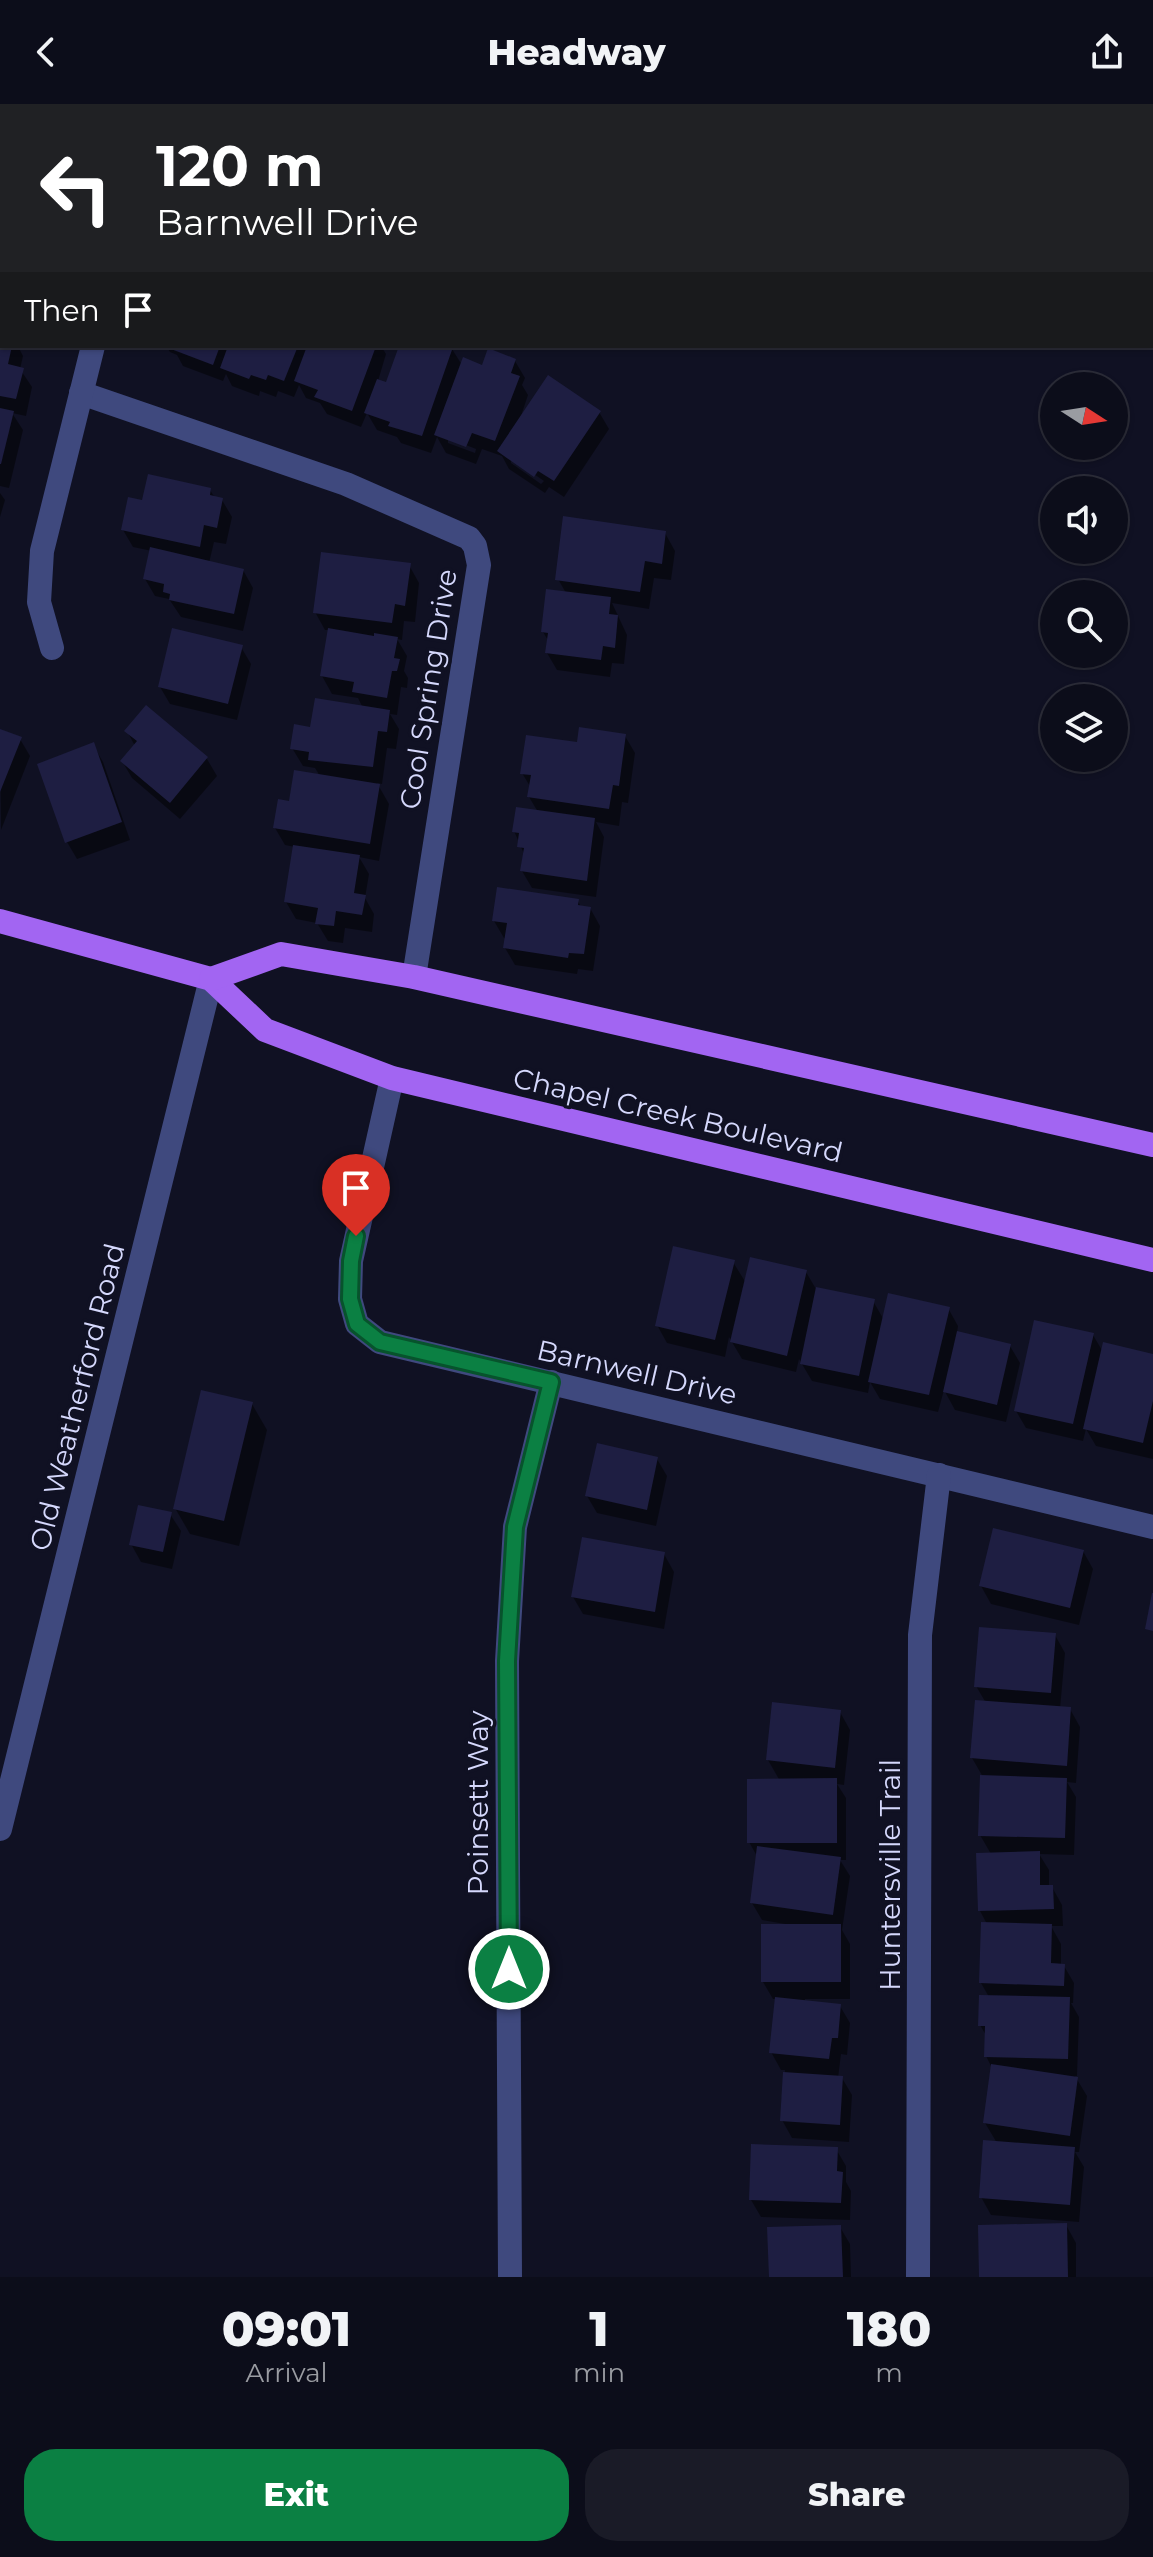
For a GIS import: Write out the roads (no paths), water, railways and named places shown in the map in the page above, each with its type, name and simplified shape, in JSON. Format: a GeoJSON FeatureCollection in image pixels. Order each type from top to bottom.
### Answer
{"type":"FeatureCollection","features":[{"type":"Feature","properties":{"kind":"main road","name":"Chapel Creek Boulevard"},"geometry":{"type":"LineString","coordinates":[[0,921],[211,979],[265,1030],[392,1078],[1153,1260]]}},
{"type":"Feature","properties":{"kind":"main road"},"geometry":{"type":"LineString","coordinates":[[211,979],[281,954],[414,977],[1153,1145]]}},
{"type":"Feature","properties":{"kind":"street"},"geometry":{"type":"LineString","coordinates":[[52,648],[39,602],[42,551],[92,348]]}},
{"type":"Feature","properties":{"kind":"street","name":"Cool Spring Drive"},"geometry":{"type":"LineString","coordinates":[[81,393],[346,484],[469,538],[475,546],[479,565],[414,977]]}},
{"type":"Feature","properties":{"kind":"street","name":"Old Weatherford Road"},"geometry":{"type":"LineString","coordinates":[[0,1829],[211,979]]}},
{"type":"Feature","properties":{"kind":"street","name":"Barnwell Drive"},"geometry":{"type":"LineString","coordinates":[[392,1078],[351,1261],[350,1299],[357,1324],[380,1342],[1153,1527]]}},
{"type":"Feature","properties":{"kind":"street","name":"Poinsett Way"},"geometry":{"type":"LineString","coordinates":[[510,2277],[507,1661],[515,1527],[551,1382]]}},
{"type":"Feature","properties":{"kind":"street","name":"Huntersville Trail"},"geometry":{"type":"LineString","coordinates":[[918,2277],[920,1635],[939,1475]]}}]}
